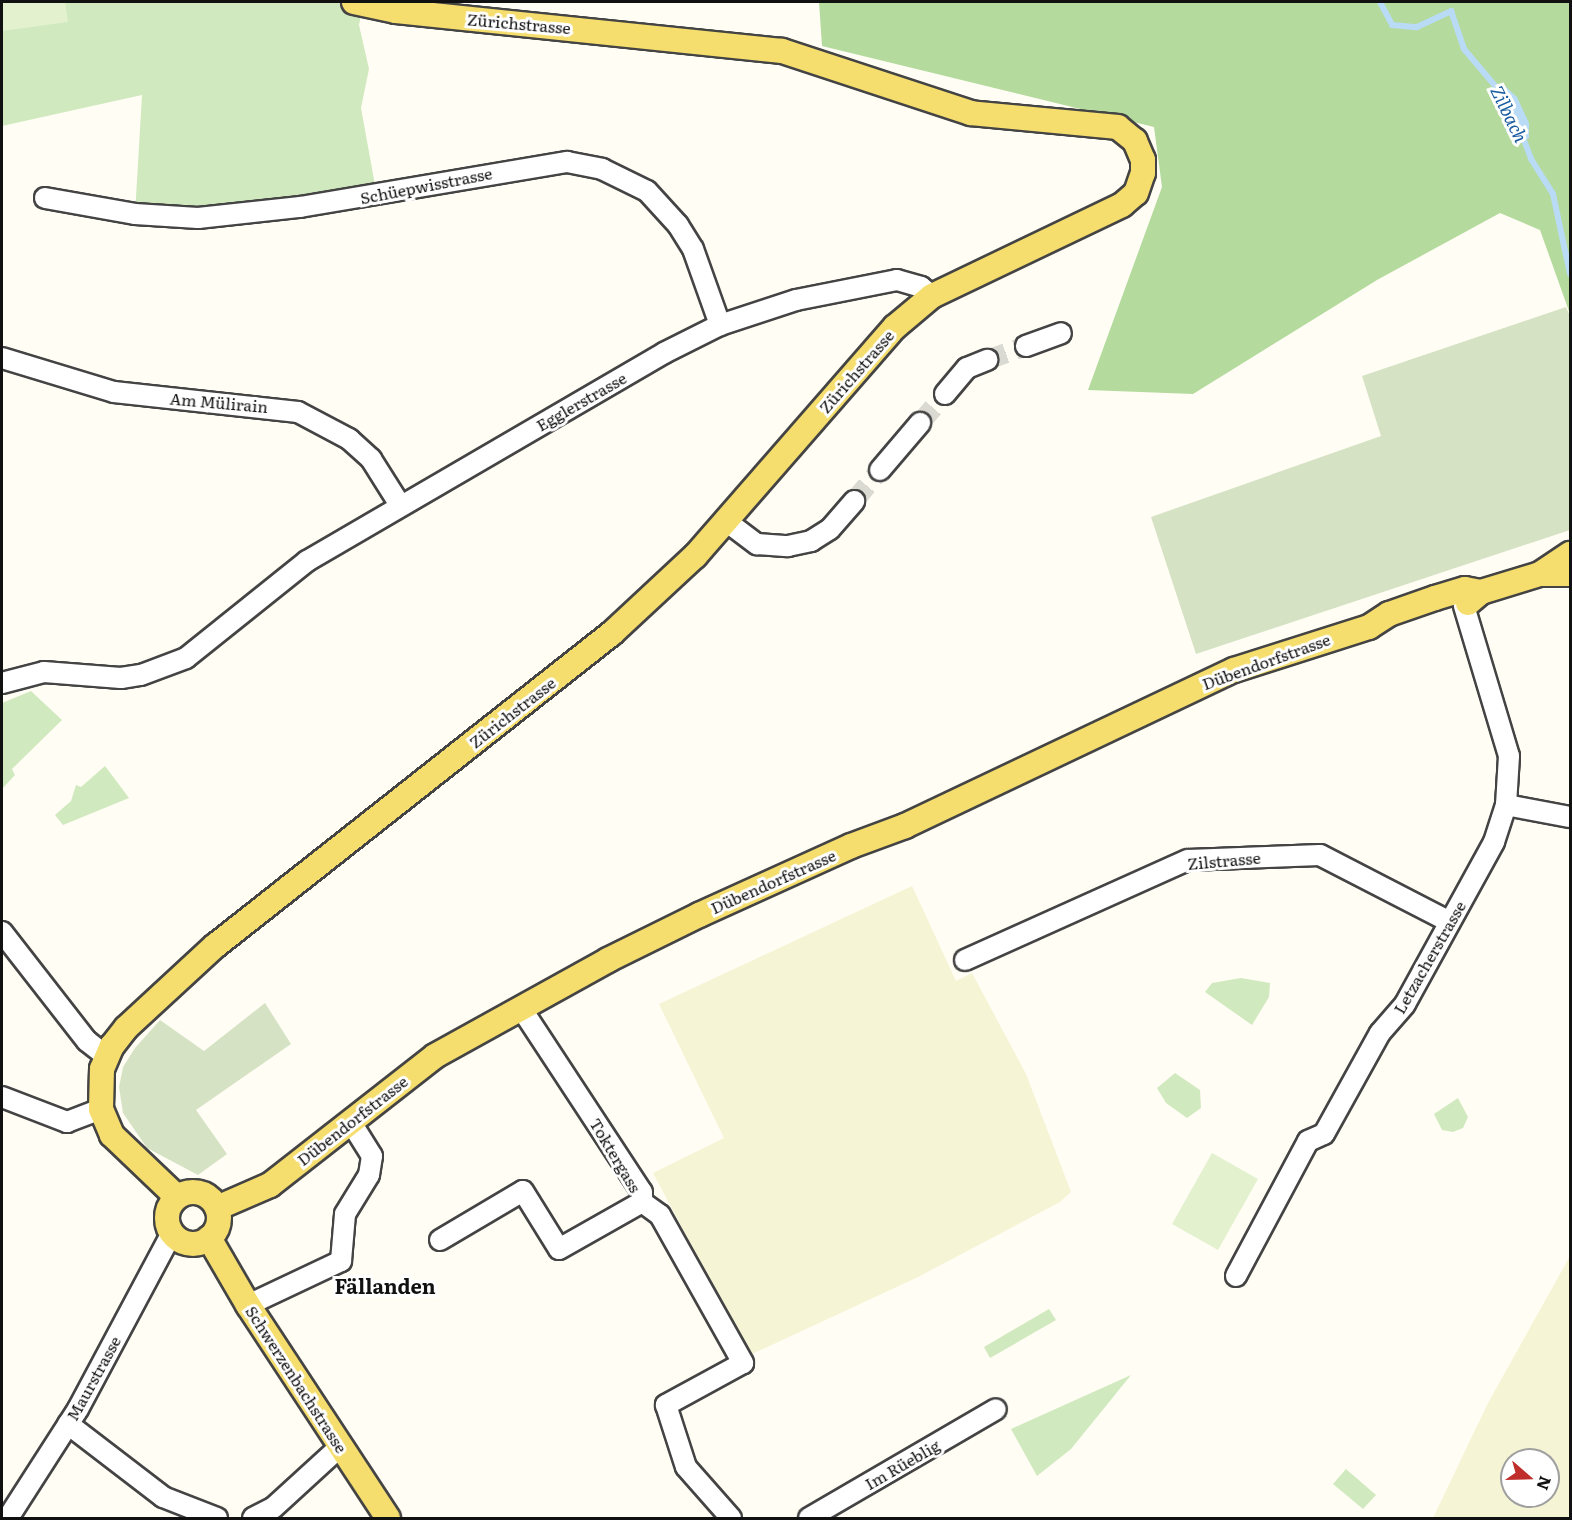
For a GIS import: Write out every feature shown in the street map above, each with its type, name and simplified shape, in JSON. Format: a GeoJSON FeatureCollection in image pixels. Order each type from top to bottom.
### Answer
{"type":"FeatureCollection","features":[{"type":"Feature","properties":{"kind":"main road","name":"Zürichstrasse"},"geometry":{"type":"LineString","coordinates":[[177,1197],[112,1135],[101,1109],[100,1081],[106,1056],[126,1028],[167,986],[612,633],[695,556],[880,343],[932,296],[1129,200],[1143,173],[1143,160],[1135,141],[1127,132],[1099,123],[1029,120],[970,112],[903,93],[809,58],[759,47],[396,11],[354,2]]}},
{"type":"Feature","properties":{"kind":"main road","name":"Dübendorfstrasse"},"geometry":{"type":"LineString","coordinates":[[217,1208],[270,1185],[435,1056],[521,1008],[699,915],[851,846],[905,826],[1194,687],[1267,658],[1369,627],[1393,628],[1540,574],[1570,554]]}},
{"type":"Feature","properties":{"kind":"main road","name":"Dübendorfstrasse"},"geometry":{"type":"LineString","coordinates":[[1540,574],[1570,574]]}},
{"type":"Feature","properties":{"kind":"main road"},"geometry":{"type":"LineString","coordinates":[[196,1192],[209,1197],[217,1208],[218,1224],[209,1238],[194,1244],[172,1233],[167,1214],[177,1197],[196,1192]]}},
{"type":"Feature","properties":{"kind":"main road","name":"Schwerzenbachstrasse"},"geometry":{"type":"LineString","coordinates":[[209,1238],[248,1305],[388,1518]]}},
{"type":"Feature","properties":{"kind":"street","name":"Schüepwisstrasse"},"geometry":{"type":"LineString","coordinates":[[45,198],[135,214],[198,218],[311,206],[567,162],[603,169],[647,191],[678,225],[693,249],[720,325]]}},
{"type":"Feature","properties":{"kind":"street","name":"Egglerstrasse"},"geometry":{"type":"LineString","coordinates":[[2,683],[30,673],[121,678],[141,675],[186,657],[307,561],[664,353],[720,325],[796,300],[897,280],[921,287],[932,296]]}},
{"type":"Feature","properties":{"kind":"street"},"geometry":{"type":"LineString","coordinates":[[1026,346],[1061,333]]}},
{"type":"Feature","properties":{"kind":"street","name":"Am Mülirain"},"geometry":{"type":"LineString","coordinates":[[2,358],[114,392],[298,412],[335,430],[371,459],[400,505]]}},
{"type":"Feature","properties":{"kind":"street"},"geometry":{"type":"LineString","coordinates":[[945,394],[967,368],[987,360]]}},
{"type":"Feature","properties":{"kind":"street"},"geometry":{"type":"LineString","coordinates":[[880,470],[920,423]]}},
{"type":"Feature","properties":{"kind":"street"},"geometry":{"type":"LineString","coordinates":[[726,521],[757,544],[788,546],[811,541],[830,530],[854,501]]}},
{"type":"Feature","properties":{"kind":"street","name":"Letzacherstrasse"},"geometry":{"type":"LineString","coordinates":[[1236,1276],[1308,1141],[1324,1134],[1380,1033],[1404,1004],[1494,842],[1506,805],[1509,756],[1473,599]]}},
{"type":"Feature","properties":{"kind":"street"},"geometry":{"type":"LineString","coordinates":[[1506,805],[1570,817]]}},
{"type":"Feature","properties":{"kind":"street","name":"Zilstrasse"},"geometry":{"type":"LineString","coordinates":[[965,960],[1188,860],[1320,855],[1450,922]]}},
{"type":"Feature","properties":{"kind":"street"},"geometry":{"type":"LineString","coordinates":[[2,932],[87,1041],[106,1056]]}},
{"type":"Feature","properties":{"kind":"street","name":"Toktergass"},"geometry":{"type":"LineString","coordinates":[[521,1008],[642,1192],[642,1202],[660,1215],[743,1363],[666,1405],[686,1467],[731,1518]]}},
{"type":"Feature","properties":{"kind":"street"},"geometry":{"type":"LineString","coordinates":[[2,1097],[67,1122],[101,1109]]}},
{"type":"Feature","properties":{"kind":"street"},"geometry":{"type":"LineString","coordinates":[[248,1305],[341,1261],[345,1214],[369,1175],[372,1156],[351,1122]]}},
{"type":"Feature","properties":{"kind":"street"},"geometry":{"type":"LineString","coordinates":[[440,1240],[523,1191],[558,1249],[642,1202]]}},
{"type":"Feature","properties":{"kind":"street","name":"Maurstrasse"},"geometry":{"type":"LineString","coordinates":[[8,1518],[68,1424],[172,1233]]}},
{"type":"Feature","properties":{"kind":"street","name":"Im Rüeblig"},"geometry":{"type":"LineString","coordinates":[[809,1518],[996,1409]]}},
{"type":"Feature","properties":{"kind":"street"},"geometry":{"type":"LineString","coordinates":[[68,1424],[163,1497],[218,1518]]}},
{"type":"Feature","properties":{"kind":"street"},"geometry":{"type":"LineString","coordinates":[[253,1518],[273,1508],[341,1446]]}},
{"type":"Feature","properties":{"kind":"green space"},"geometry":{"type":"Polygon","coordinates":[[[2,2],[394,2],[363,5],[359,25],[369,69],[361,108],[377,196],[135,214],[142,95],[2,126],[2,2]]]}},
{"type":"Feature","properties":{"kind":"green space"},"geometry":{"type":"Polygon","coordinates":[[[2,2],[65,2],[68,22],[2,31],[2,2]]]}},
{"type":"Feature","properties":{"kind":"green space"},"geometry":{"type":"Polygon","coordinates":[[[819,2],[1570,2],[1570,314],[1540,230],[1500,213],[1377,280],[1193,394],[1088,390],[1162,187],[1154,127],[822,46],[819,2]]]}},
{"type":"Feature","properties":{"kind":"green space"},"geometry":{"type":"Polygon","coordinates":[[[1566,307],[1570,316],[1570,530],[1196,654],[1151,517],[1381,436],[1362,376],[1566,307]]]}},
{"type":"Feature","properties":{"kind":"green space"},"geometry":{"type":"Polygon","coordinates":[[[31,691],[62,720],[12,769],[15,775],[2,789],[2,703],[31,691]]]}},
{"type":"Feature","properties":{"kind":"green space"},"geometry":{"type":"Polygon","coordinates":[[[105,766],[129,798],[63,825],[55,815],[71,801],[76,785],[81,787],[105,766]]]}},
{"type":"Feature","properties":{"kind":"green space"},"geometry":{"type":"Polygon","coordinates":[[[912,886],[956,981],[972,973],[1026,1074],[1071,1192],[1060,1202],[918,1277],[750,1355],[653,1173],[724,1138],[659,1004],[912,886]]]}},
{"type":"Feature","properties":{"kind":"green space"},"geometry":{"type":"Polygon","coordinates":[[[1241,978],[1270,983],[1269,997],[1252,1025],[1205,992],[1212,983],[1241,978]]]}},
{"type":"Feature","properties":{"kind":"green space"},"geometry":{"type":"Polygon","coordinates":[[[265,1003],[291,1044],[196,1110],[227,1154],[198,1175],[147,1148],[123,1113],[119,1087],[123,1067],[135,1048],[160,1020],[204,1051],[265,1003]]]}},
{"type":"Feature","properties":{"kind":"green space"},"geometry":{"type":"Polygon","coordinates":[[[1175,1073],[1200,1090],[1201,1108],[1187,1118],[1166,1103],[1157,1088],[1175,1073]]]}},
{"type":"Feature","properties":{"kind":"green space"},"geometry":{"type":"Polygon","coordinates":[[[1458,1098],[1468,1117],[1463,1128],[1453,1132],[1442,1130],[1434,1114],[1458,1098]]]}},
{"type":"Feature","properties":{"kind":"green space"},"geometry":{"type":"Polygon","coordinates":[[[1212,1153],[1258,1179],[1218,1250],[1172,1224],[1212,1153]]]}},
{"type":"Feature","properties":{"kind":"green space"},"geometry":{"type":"Polygon","coordinates":[[[1570,1256],[1570,1518],[1433,1518],[1488,1403],[1570,1256]]]}},
{"type":"Feature","properties":{"kind":"green space"},"geometry":{"type":"Polygon","coordinates":[[[1049,1309],[1056,1320],[990,1358],[984,1347],[1049,1309]]]}},
{"type":"Feature","properties":{"kind":"green space"},"geometry":{"type":"Polygon","coordinates":[[[1131,1375],[1071,1449],[1037,1476],[1011,1429],[1131,1375]]]}},
{"type":"Feature","properties":{"kind":"green space"},"geometry":{"type":"Polygon","coordinates":[[[1346,1469],[1376,1495],[1363,1509],[1333,1484],[1346,1469]]]}},
{"type":"Feature","properties":{"kind":"water"},"geometry":{"type":"Polygon","coordinates":[[[1504,85],[1517,97],[1529,123],[1529,138],[1517,145],[1507,133],[1497,106],[1497,89],[1504,85]]]}},
{"type":"Feature","properties":{"kind":"waterway","name":"Zilbach"},"geometry":{"type":"LineString","coordinates":[[1380,2],[1392,25],[1417,27],[1451,11],[1464,49],[1502,94]]}},
{"type":"Feature","properties":{"kind":"waterway","name":"Zilbach"},"geometry":{"type":"LineString","coordinates":[[1522,135],[1531,159],[1553,194],[1570,274]]}},
{"type":"Feature","properties":{"kind":"tunnel"},"geometry":{"type":"LineString","coordinates":[[987,360],[1026,346]]}},
{"type":"Feature","properties":{"kind":"tunnel"},"geometry":{"type":"LineString","coordinates":[[920,423],[945,394]]}},
{"type":"Feature","properties":{"kind":"tunnel"},"geometry":{"type":"LineString","coordinates":[[854,501],[880,470]]}},
{"type":"Feature","properties":{"kind":"district","name":"Fällanden"},"geometry":{"type":"Point","coordinates":[385,1285]}}]}
